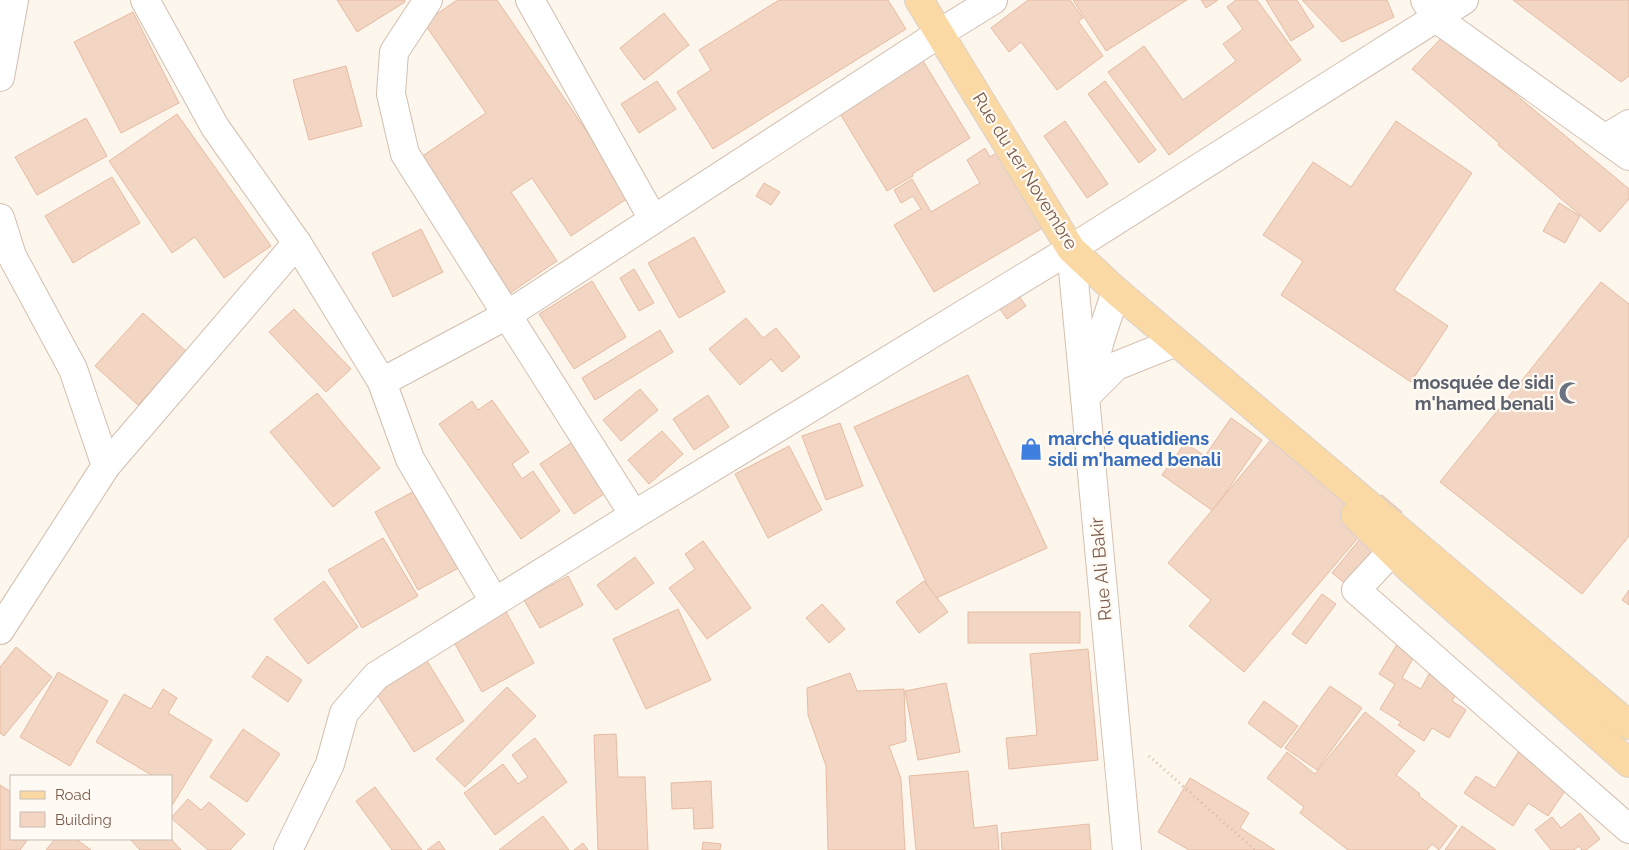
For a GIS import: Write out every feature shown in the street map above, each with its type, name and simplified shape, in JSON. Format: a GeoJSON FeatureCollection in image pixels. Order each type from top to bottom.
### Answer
{"type":"FeatureCollection","features":[{"type":"Feature","properties":{"kind":"main road","name":"Rue du 1er Novembre"},"geometry":{"type":"LineString","coordinates":[[919,0],[1071,250],[1176,342]]}},
{"type":"Feature","properties":{"kind":"main road"},"geometry":{"type":"LineString","coordinates":[[1176,342],[1414,572],[1629,763]]}},
{"type":"Feature","properties":{"kind":"main road"},"geometry":{"type":"LineString","coordinates":[[1176,342],[1629,725]]}},
{"type":"Feature","properties":{"kind":"street"},"geometry":{"type":"LineString","coordinates":[[0,77],[14,0]]}},
{"type":"Feature","properties":{"kind":"street"},"geometry":{"type":"LineString","coordinates":[[145,0],[215,127],[297,243],[382,382],[410,459],[494,601]]}},
{"type":"Feature","properties":{"kind":"street"},"geometry":{"type":"LineString","coordinates":[[428,0],[394,52],[392,94],[404,154],[634,515]]}},
{"type":"Feature","properties":{"kind":"street"},"geometry":{"type":"LineString","coordinates":[[530,0],[653,219]]}},
{"type":"Feature","properties":{"kind":"street"},"geometry":{"type":"LineString","coordinates":[[382,382],[507,315],[993,0]]}},
{"type":"Feature","properties":{"kind":"street"},"geometry":{"type":"LineString","coordinates":[[288,850],[330,764],[344,713],[376,676],[634,515],[1071,250],[1430,9],[1464,0]]}},
{"type":"Feature","properties":{"kind":"street"},"geometry":{"type":"LineString","coordinates":[[1430,9],[1629,156]]}},
{"type":"Feature","properties":{"kind":"street"},"geometry":{"type":"LineString","coordinates":[[1606,138],[1629,124]]}},
{"type":"Feature","properties":{"kind":"street"},"geometry":{"type":"LineString","coordinates":[[0,218],[12,256],[73,369],[106,466]]}},
{"type":"Feature","properties":{"kind":"street"},"geometry":{"type":"LineString","coordinates":[[0,630],[106,466],[297,243]]}},
{"type":"Feature","properties":{"kind":"street"},"geometry":{"type":"LineString","coordinates":[[1071,250],[1085,397]]}},
{"type":"Feature","properties":{"kind":"street","name":"Rue Ali Bakir"},"geometry":{"type":"LineString","coordinates":[[1116,291],[1100,340],[1085,397],[1127,850]]}},
{"type":"Feature","properties":{"kind":"street"},"geometry":{"type":"LineString","coordinates":[[1085,397],[1116,366],[1176,342]]}},
{"type":"Feature","properties":{"kind":"street"},"geometry":{"type":"LineString","coordinates":[[1392,551],[1356,590],[1629,829]]}},
{"type":"Feature","properties":{"kind":"street"},"geometry":{"type":"LineString","coordinates":[[1368,577],[1629,804]]}},
{"type":"Feature","properties":{"kind":"path"},"geometry":{"type":"LineString","coordinates":[[1116,728],[1255,850]]}},
{"type":"Feature","properties":{"kind":"building"},"geometry":{"type":"Polygon","coordinates":[[[337,0],[404,0],[405,2],[357,32],[337,0]]]}},
{"type":"Feature","properties":{"kind":"building"},"geometry":{"type":"Polygon","coordinates":[[[457,0],[497,0],[631,196],[571,236],[532,178],[511,192],[557,261],[510,293],[418,159],[486,113],[424,23],[457,0]]]}},
{"type":"Feature","properties":{"kind":"building"},"geometry":{"type":"Polygon","coordinates":[[[779,0],[888,0],[906,29],[713,149],[677,92],[711,70],[699,50],[779,0]]]}},
{"type":"Feature","properties":{"kind":"building"},"geometry":{"type":"Polygon","coordinates":[[[1028,0],[1070,0],[1083,18],[1078,21],[1103,56],[1057,90],[1021,42],[1009,52],[991,28],[1028,0]]]}},
{"type":"Feature","properties":{"kind":"building"},"geometry":{"type":"Polygon","coordinates":[[[1073,0],[1187,0],[1106,51],[1073,0]]]}},
{"type":"Feature","properties":{"kind":"building"},"geometry":{"type":"Polygon","coordinates":[[[1201,0],[1218,0],[1206,8],[1201,0]]]}},
{"type":"Feature","properties":{"kind":"building"},"geometry":{"type":"Polygon","coordinates":[[[1236,0],[1257,0],[1301,60],[1169,155],[1108,72],[1144,46],[1183,100],[1236,61],[1223,44],[1243,29],[1227,7],[1236,0]]]}},
{"type":"Feature","properties":{"kind":"building"},"geometry":{"type":"Polygon","coordinates":[[[1266,0],[1297,0],[1314,27],[1291,41],[1266,0]]]}},
{"type":"Feature","properties":{"kind":"building"},"geometry":{"type":"Polygon","coordinates":[[[1302,0],[1387,0],[1394,17],[1342,42],[1302,0]]]}},
{"type":"Feature","properties":{"kind":"building"},"geometry":{"type":"Polygon","coordinates":[[[1513,0],[1629,0],[1629,76],[1621,82],[1513,0]]]}},
{"type":"Feature","properties":{"kind":"building"},"geometry":{"type":"Polygon","coordinates":[[[133,12],[179,103],[121,133],[74,42],[133,12]]]}},
{"type":"Feature","properties":{"kind":"building"},"geometry":{"type":"Polygon","coordinates":[[[664,13],[689,45],[644,80],[620,48],[664,13]]]}},
{"type":"Feature","properties":{"kind":"building"},"geometry":{"type":"Polygon","coordinates":[[[1447,32],[1468,55],[1629,189],[1629,199],[1600,232],[1412,69],[1447,32]]]}},
{"type":"Feature","properties":{"kind":"building"},"geometry":{"type":"Polygon","coordinates":[[[920,56],[970,138],[887,191],[836,107],[920,56]]]}},
{"type":"Feature","properties":{"kind":"building"},"geometry":{"type":"Polygon","coordinates":[[[346,66],[362,126],[309,140],[293,80],[346,66]]]}},
{"type":"Feature","properties":{"kind":"building"},"geometry":{"type":"Polygon","coordinates":[[[657,81],[676,109],[639,133],[621,104],[657,81]]]}},
{"type":"Feature","properties":{"kind":"building"},"geometry":{"type":"Polygon","coordinates":[[[1105,81],[1156,150],[1139,163],[1088,94],[1105,81]]]}},
{"type":"Feature","properties":{"kind":"building"},"geometry":{"type":"Polygon","coordinates":[[[177,114],[271,246],[224,278],[195,237],[172,253],[109,161],[177,114]]]}},
{"type":"Feature","properties":{"kind":"building"},"geometry":{"type":"Polygon","coordinates":[[[86,118],[107,156],[37,195],[15,157],[86,118]]]}},
{"type":"Feature","properties":{"kind":"building"},"geometry":{"type":"Polygon","coordinates":[[[1065,121],[1108,184],[1087,198],[1044,136],[1065,121]]]}},
{"type":"Feature","properties":{"kind":"building"},"geometry":{"type":"Polygon","coordinates":[[[1396,121],[1472,173],[1394,290],[1448,326],[1411,382],[1281,295],[1303,261],[1263,235],[1313,162],[1351,187],[1396,121]]]}},
{"type":"Feature","properties":{"kind":"building"},"geometry":{"type":"Polygon","coordinates":[[[1006,147],[1051,223],[934,292],[894,225],[921,209],[913,196],[901,203],[894,190],[912,179],[931,212],[980,183],[967,160],[985,148],[990,157],[1006,147]]]}},
{"type":"Feature","properties":{"kind":"building"},"geometry":{"type":"Polygon","coordinates":[[[112,177],[140,223],[73,263],[45,216],[112,177]]]}},
{"type":"Feature","properties":{"kind":"building"},"geometry":{"type":"Polygon","coordinates":[[[764,183],[780,192],[771,205],[756,196],[764,183]]]}},
{"type":"Feature","properties":{"kind":"building"},"geometry":{"type":"Polygon","coordinates":[[[1559,203],[1580,216],[1565,243],[1543,231],[1559,203]]]}},
{"type":"Feature","properties":{"kind":"building"},"geometry":{"type":"Polygon","coordinates":[[[421,229],[443,272],[393,297],[372,253],[421,229]]]}},
{"type":"Feature","properties":{"kind":"building"},"geometry":{"type":"Polygon","coordinates":[[[694,237],[725,292],[679,318],[648,263],[694,237]]]}},
{"type":"Feature","properties":{"kind":"building"},"geometry":{"type":"Polygon","coordinates":[[[634,269],[654,303],[639,311],[620,278],[634,269]]]}},
{"type":"Feature","properties":{"kind":"building"},"geometry":{"type":"Polygon","coordinates":[[[592,281],[626,337],[574,369],[539,314],[592,281]]]}},
{"type":"Feature","properties":{"kind":"building","name":"mosquée de sidi m'hamed benali"},"geometry":{"type":"Polygon","coordinates":[[[1601,282],[1629,304],[1629,536],[1582,594],[1440,482],[1601,282]]]}},
{"type":"Feature","properties":{"kind":"building"},"geometry":{"type":"Polygon","coordinates":[[[1017,293],[1026,306],[1007,319],[998,306],[1017,293]]]}},
{"type":"Feature","properties":{"kind":"building"},"geometry":{"type":"Polygon","coordinates":[[[294,309],[351,369],[326,392],[269,332],[294,309]]]}},
{"type":"Feature","properties":{"kind":"building"},"geometry":{"type":"Polygon","coordinates":[[[143,313],[187,352],[138,405],[95,366],[143,313]]]}},
{"type":"Feature","properties":{"kind":"building"},"geometry":{"type":"Polygon","coordinates":[[[746,318],[763,338],[776,328],[800,357],[782,372],[771,359],[740,385],[709,349],[746,318]]]}},
{"type":"Feature","properties":{"kind":"building"},"geometry":{"type":"Polygon","coordinates":[[[660,330],[673,352],[595,400],[582,378],[660,330]]]}},
{"type":"Feature","properties":{"kind":"building"},"geometry":{"type":"Polygon","coordinates":[[[968,375],[1047,548],[934,599],[854,427],[968,375]]]}},
{"type":"Feature","properties":{"kind":"building"},"geometry":{"type":"Polygon","coordinates":[[[640,389],[658,410],[621,441],[603,420],[640,389]]]}},
{"type":"Feature","properties":{"kind":"building"},"geometry":{"type":"Polygon","coordinates":[[[317,393],[380,468],[333,507],[270,432],[317,393]]]}},
{"type":"Feature","properties":{"kind":"building"},"geometry":{"type":"Polygon","coordinates":[[[708,395],[729,427],[694,450],[673,419],[708,395]]]}},
{"type":"Feature","properties":{"kind":"building"},"geometry":{"type":"Polygon","coordinates":[[[492,400],[529,452],[512,464],[522,479],[533,471],[560,511],[521,539],[439,424],[472,401],[478,410],[492,400]]]}},
{"type":"Feature","properties":{"kind":"building"},"geometry":{"type":"Polygon","coordinates":[[[1231,418],[1262,440],[1213,511],[1162,475],[1185,443],[1205,456],[1231,418]]]}},
{"type":"Feature","properties":{"kind":"building"},"geometry":{"type":"Polygon","coordinates":[[[840,423],[863,486],[826,500],[802,436],[840,423]]]}},
{"type":"Feature","properties":{"kind":"building"},"geometry":{"type":"Polygon","coordinates":[[[662,431],[683,454],[649,484],[628,460],[662,431]]]}},
{"type":"Feature","properties":{"kind":"building"},"geometry":{"type":"Polygon","coordinates":[[[1274,436],[1367,513],[1382,495],[1402,512],[1387,530],[1374,519],[1244,672],[1189,626],[1211,600],[1168,563],[1274,436]]]}},
{"type":"Feature","properties":{"kind":"building"},"geometry":{"type":"Polygon","coordinates":[[[577,439],[610,490],[574,514],[540,464],[577,439]]]}},
{"type":"Feature","properties":{"kind":"building"},"geometry":{"type":"Polygon","coordinates":[[[789,446],[822,510],[768,538],[735,474],[789,446]]]}},
{"type":"Feature","properties":{"kind":"building"},"geometry":{"type":"Polygon","coordinates":[[[420,488],[462,566],[418,590],[375,512],[420,488]]]}},
{"type":"Feature","properties":{"kind":"building"},"geometry":{"type":"Polygon","coordinates":[[[383,538],[418,596],[362,628],[328,570],[383,538]]]}},
{"type":"Feature","properties":{"kind":"building"},"geometry":{"type":"Polygon","coordinates":[[[1360,539],[1385,559],[1357,593],[1332,573],[1360,539]]]}},
{"type":"Feature","properties":{"kind":"building"},"geometry":{"type":"Polygon","coordinates":[[[703,541],[751,608],[707,639],[669,588],[695,569],[685,554],[703,541]]]}},
{"type":"Feature","properties":{"kind":"building"},"geometry":{"type":"Polygon","coordinates":[[[635,557],[654,583],[616,610],[597,585],[635,557]]]}},
{"type":"Feature","properties":{"kind":"building"},"geometry":{"type":"Polygon","coordinates":[[[568,576],[583,605],[540,628],[524,600],[568,576]]]}},
{"type":"Feature","properties":{"kind":"building"},"geometry":{"type":"Polygon","coordinates":[[[324,581],[358,627],[308,664],[274,619],[324,581]]]}},
{"type":"Feature","properties":{"kind":"building"},"geometry":{"type":"Polygon","coordinates":[[[924,581],[948,612],[919,633],[896,602],[924,581]]]}},
{"type":"Feature","properties":{"kind":"building"},"geometry":{"type":"Polygon","coordinates":[[[1629,590],[1629,605],[1622,600],[1629,590]]]}},
{"type":"Feature","properties":{"kind":"building"},"geometry":{"type":"Polygon","coordinates":[[[1322,594],[1336,604],[1306,644],[1292,634],[1322,594]]]}},
{"type":"Feature","properties":{"kind":"building"},"geometry":{"type":"Polygon","coordinates":[[[822,604],[845,629],[829,643],[806,618],[822,604]]]}},
{"type":"Feature","properties":{"kind":"building"},"geometry":{"type":"Polygon","coordinates":[[[504,608],[534,663],[482,692],[451,637],[504,608]]]}},
{"type":"Feature","properties":{"kind":"building"},"geometry":{"type":"Polygon","coordinates":[[[678,609],[711,680],[646,709],[613,639],[678,609]]]}},
{"type":"Feature","properties":{"kind":"building"},"geometry":{"type":"Polygon","coordinates":[[[968,612],[1080,612],[1080,643],[968,643],[968,612]]]}},
{"type":"Feature","properties":{"kind":"building"},"geometry":{"type":"Polygon","coordinates":[[[1399,641],[1417,651],[1402,678],[1421,689],[1429,674],[1458,691],[1452,701],[1466,710],[1449,738],[1432,728],[1424,741],[1398,725],[1401,722],[1380,709],[1395,684],[1379,674],[1399,641]]]}},
{"type":"Feature","properties":{"kind":"building"},"geometry":{"type":"Polygon","coordinates":[[[16,647],[52,677],[4,736],[0,733],[0,667],[16,647]]]}},
{"type":"Feature","properties":{"kind":"building"},"geometry":{"type":"Polygon","coordinates":[[[1088,649],[1098,760],[1009,769],[1006,738],[1037,735],[1030,654],[1088,649]]]}},
{"type":"Feature","properties":{"kind":"building"},"geometry":{"type":"Polygon","coordinates":[[[267,656],[302,680],[288,702],[252,677],[267,656]]]}},
{"type":"Feature","properties":{"kind":"building"},"geometry":{"type":"Polygon","coordinates":[[[427,661],[464,721],[414,752],[376,693],[427,661]]]}},
{"type":"Feature","properties":{"kind":"building"},"geometry":{"type":"Polygon","coordinates":[[[58,672],[108,701],[70,766],[20,737],[58,672]]]}},
{"type":"Feature","properties":{"kind":"building"},"geometry":{"type":"Polygon","coordinates":[[[850,673],[857,691],[904,689],[906,741],[889,746],[901,779],[905,850],[828,850],[826,766],[808,715],[807,688],[850,673]]]}},
{"type":"Feature","properties":{"kind":"building"},"geometry":{"type":"Polygon","coordinates":[[[946,683],[960,752],[918,760],[905,691],[946,683]]]}},
{"type":"Feature","properties":{"kind":"building"},"geometry":{"type":"Polygon","coordinates":[[[1330,686],[1362,708],[1317,770],[1285,748],[1330,686]]]}},
{"type":"Feature","properties":{"kind":"building"},"geometry":{"type":"Polygon","coordinates":[[[507,687],[536,716],[465,787],[436,759],[507,687]]]}},
{"type":"Feature","properties":{"kind":"building"},"geometry":{"type":"Polygon","coordinates":[[[163,689],[177,698],[168,713],[212,740],[172,805],[172,775],[151,775],[96,742],[124,694],[151,709],[163,689]]]}},
{"type":"Feature","properties":{"kind":"building"},"geometry":{"type":"Polygon","coordinates":[[[1264,701],[1298,726],[1281,748],[1248,723],[1264,701]]]}},
{"type":"Feature","properties":{"kind":"building"},"geometry":{"type":"Polygon","coordinates":[[[1365,712],[1415,751],[1396,775],[1457,826],[1439,850],[1432,844],[1427,850],[1348,850],[1300,813],[1304,807],[1267,778],[1287,752],[1315,774],[1365,712]]]}},
{"type":"Feature","properties":{"kind":"building"},"geometry":{"type":"Polygon","coordinates":[[[243,729],[280,754],[247,802],[210,777],[243,729]]]}},
{"type":"Feature","properties":{"kind":"building"},"geometry":{"type":"Polygon","coordinates":[[[616,734],[618,777],[645,777],[648,850],[598,850],[594,735],[616,734]]]}},
{"type":"Feature","properties":{"kind":"building"},"geometry":{"type":"Polygon","coordinates":[[[535,738],[567,782],[495,835],[464,793],[503,764],[518,784],[528,777],[512,755],[535,738]]]}},
{"type":"Feature","properties":{"kind":"building"},"geometry":{"type":"Polygon","coordinates":[[[1521,748],[1571,782],[1548,816],[1528,803],[1513,826],[1464,793],[1476,776],[1495,788],[1521,748]]]}},
{"type":"Feature","properties":{"kind":"building"},"geometry":{"type":"Polygon","coordinates":[[[968,771],[974,828],[997,825],[999,850],[916,850],[909,776],[968,771]]]}},
{"type":"Feature","properties":{"kind":"building"},"geometry":{"type":"Polygon","coordinates":[[[1190,778],[1249,813],[1240,828],[1275,850],[1189,850],[1158,832],[1190,778]]]}},
{"type":"Feature","properties":{"kind":"building"},"geometry":{"type":"Polygon","coordinates":[[[711,781],[713,828],[694,829],[693,808],[672,809],[671,783],[711,781]]]}},
{"type":"Feature","properties":{"kind":"building"},"geometry":{"type":"Polygon","coordinates":[[[0,785],[10,791],[10,840],[27,840],[20,850],[0,850],[0,785]]]}},
{"type":"Feature","properties":{"kind":"building"},"geometry":{"type":"Polygon","coordinates":[[[375,787],[422,850],[392,850],[356,801],[375,787]]]}},
{"type":"Feature","properties":{"kind":"building"},"geometry":{"type":"Polygon","coordinates":[[[188,799],[201,810],[209,802],[245,834],[230,850],[208,850],[172,817],[188,799]]]}},
{"type":"Feature","properties":{"kind":"building"},"geometry":{"type":"Polygon","coordinates":[[[1580,813],[1600,839],[1586,850],[1582,850],[1579,846],[1574,850],[1551,850],[1535,830],[1552,817],[1561,828],[1580,813]]]}},
{"type":"Feature","properties":{"kind":"building"},"geometry":{"type":"Polygon","coordinates":[[[543,816],[569,850],[499,850],[543,816]]]}},
{"type":"Feature","properties":{"kind":"building"},"geometry":{"type":"Polygon","coordinates":[[[1089,824],[1091,850],[1002,850],[1001,833],[1089,824]]]}},
{"type":"Feature","properties":{"kind":"building"},"geometry":{"type":"Polygon","coordinates":[[[1462,826],[1496,850],[1445,850],[1462,826]]]}},
{"type":"Feature","properties":{"kind":"building"},"geometry":{"type":"Polygon","coordinates":[[[54,840],[77,840],[91,850],[46,850],[54,840]]]}},
{"type":"Feature","properties":{"kind":"building"},"geometry":{"type":"Polygon","coordinates":[[[131,840],[172,840],[181,850],[140,850],[131,840]]]}},
{"type":"Feature","properties":{"kind":"building"},"geometry":{"type":"Polygon","coordinates":[[[439,841],[445,850],[427,850],[439,841]]]}},
{"type":"Feature","properties":{"kind":"building"},"geometry":{"type":"Polygon","coordinates":[[[703,842],[721,844],[720,850],[702,850],[703,842]]]}},
{"type":"Feature","properties":{"kind":"building"},"geometry":{"type":"Polygon","coordinates":[[[583,843],[588,850],[574,850],[583,843]]]}},
{"type":"Feature","properties":{"kind":"place","name":"mosquée de sidi m'hamed benali"},"geometry":{"type":"Point","coordinates":[1570,393]}},
{"type":"Feature","properties":{"kind":"place","name":"marché quatidiens sidi m'hamed benali"},"geometry":{"type":"Point","coordinates":[1031,449]}}]}
